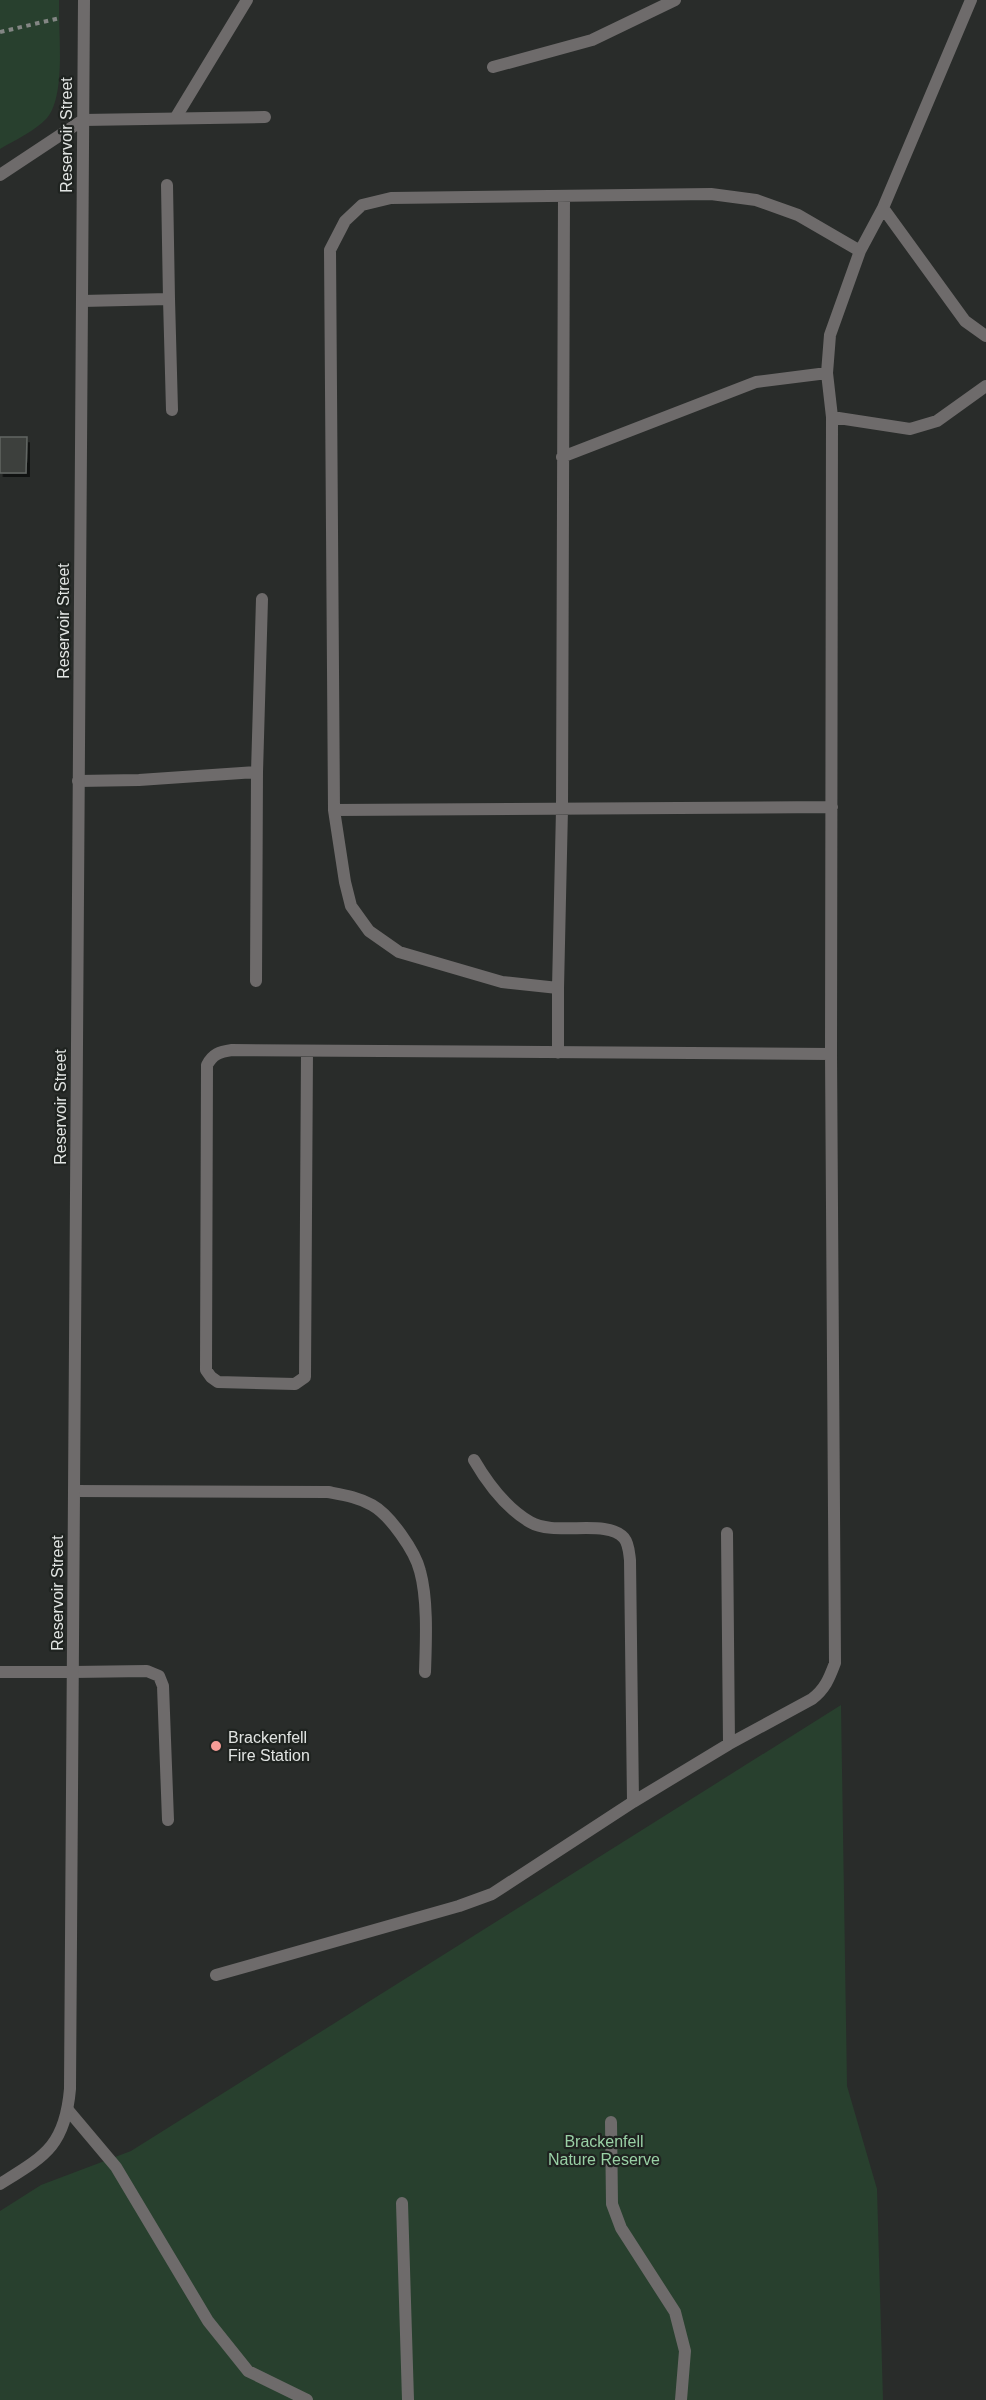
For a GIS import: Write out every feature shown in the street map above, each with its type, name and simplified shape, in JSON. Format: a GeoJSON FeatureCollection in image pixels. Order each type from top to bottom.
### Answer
{"type":"FeatureCollection","features":[{"type":"Feature","properties":{"kind":"street"},"geometry":{"type":"LineString","coordinates":[[176,117],[247,0]]}},
{"type":"Feature","properties":{"kind":"street"},"geometry":{"type":"LineString","coordinates":[[493,67],[592,40],[675,0]]}},
{"type":"Feature","properties":{"kind":"street"},"geometry":{"type":"LineString","coordinates":[[216,1975],[459,1906],[492,1894],[633,1802],[729,1744],[812,1699],[823,1691],[835,1664],[831,1054],[832,417],[827,373],[830,336],[860,251],[884,208],[971,0]]}},
{"type":"Feature","properties":{"kind":"street","name":"Reservoir Street"},"geometry":{"type":"LineString","coordinates":[[0,2184],[37,2161],[49,2150],[65,2122],[70,2090],[84,6]]}},
{"type":"Feature","properties":{"kind":"street"},"geometry":{"type":"LineString","coordinates":[[0,175],[83,120],[265,117]]}},
{"type":"Feature","properties":{"kind":"street"},"geometry":{"type":"LineString","coordinates":[[167,185],[172,410]]}},
{"type":"Feature","properties":{"kind":"street"},"geometry":{"type":"LineString","coordinates":[[558,988],[502,982],[399,952],[369,931],[351,906],[334,810],[330,250],[345,221],[362,205],[391,198],[711,194],[756,200],[798,215],[860,251]]}},
{"type":"Feature","properties":{"kind":"street"},"geometry":{"type":"LineString","coordinates":[[558,1053],[562,809],[564,196]]}},
{"type":"Feature","properties":{"kind":"street"},"geometry":{"type":"LineString","coordinates":[[884,208],[965,321],[986,336]]}},
{"type":"Feature","properties":{"kind":"street"},"geometry":{"type":"LineString","coordinates":[[82,301],[169,299]]}},
{"type":"Feature","properties":{"kind":"street"},"geometry":{"type":"LineString","coordinates":[[562,457],[756,382],[827,373]]}},
{"type":"Feature","properties":{"kind":"street"},"geometry":{"type":"LineString","coordinates":[[832,417],[910,429],[937,421],[986,386]]}},
{"type":"Feature","properties":{"kind":"street"},"geometry":{"type":"LineString","coordinates":[[256,981],[257,772],[262,599]]}},
{"type":"Feature","properties":{"kind":"street"},"geometry":{"type":"LineString","coordinates":[[78,781],[139,780],[257,772]]}},
{"type":"Feature","properties":{"kind":"street"},"geometry":{"type":"LineString","coordinates":[[334,810],[832,807]]}},
{"type":"Feature","properties":{"kind":"street"},"geometry":{"type":"LineString","coordinates":[[307,1052],[305,1377],[295,1384],[218,1382],[206,1370],[207,1065],[212,1056],[232,1050],[831,1054]]}},
{"type":"Feature","properties":{"kind":"street"},"geometry":{"type":"LineString","coordinates":[[474,1460],[488,1484],[530,1522],[545,1528],[608,1529],[624,1538],[628,1546],[633,1802]]}},
{"type":"Feature","properties":{"kind":"street"},"geometry":{"type":"LineString","coordinates":[[74,1491],[328,1491],[354,1497],[375,1506],[397,1526],[420,1570],[426,1625],[425,1672]]}},
{"type":"Feature","properties":{"kind":"street"},"geometry":{"type":"LineString","coordinates":[[727,1533],[729,1744]]}},
{"type":"Feature","properties":{"kind":"street"},"geometry":{"type":"LineString","coordinates":[[0,1672],[147,1671],[159,1676],[164,1686],[168,1820]]}},
{"type":"Feature","properties":{"kind":"street"},"geometry":{"type":"LineString","coordinates":[[68,2110],[116,2167],[208,2321],[248,2371],[307,2400]]}},
{"type":"Feature","properties":{"kind":"street"},"geometry":{"type":"LineString","coordinates":[[611,2122],[612,2204],[621,2228],[675,2312],[685,2351],[681,2400]]}},
{"type":"Feature","properties":{"kind":"street"},"geometry":{"type":"LineString","coordinates":[[402,2203],[408,2400]]}},
{"type":"Feature","properties":{"kind":"path"},"geometry":{"type":"LineString","coordinates":[[0,32],[84,6]]}},
{"type":"Feature","properties":{"kind":"green space"},"geometry":{"type":"Polygon","coordinates":[[[0,0],[59,0],[60,52],[59,82],[53,109],[42,123],[0,149],[0,0]]]}},
{"type":"Feature","properties":{"kind":"green space","name":"Brackenfell Nature Reserve"},"geometry":{"type":"Polygon","coordinates":[[[841,1705],[847,2086],[877,2189],[883,2400],[0,2400],[0,2211],[41,2185],[131,2151],[841,1705]]]}},
{"type":"Feature","properties":{"kind":"building"},"geometry":{"type":"Polygon","coordinates":[[[0,437],[27,437],[26,473],[0,473],[0,437]]]}},
{"type":"Feature","properties":{"kind":"place","name":"Brackenfell Fire Station"},"geometry":{"type":"Point","coordinates":[216,1746]}}]}
